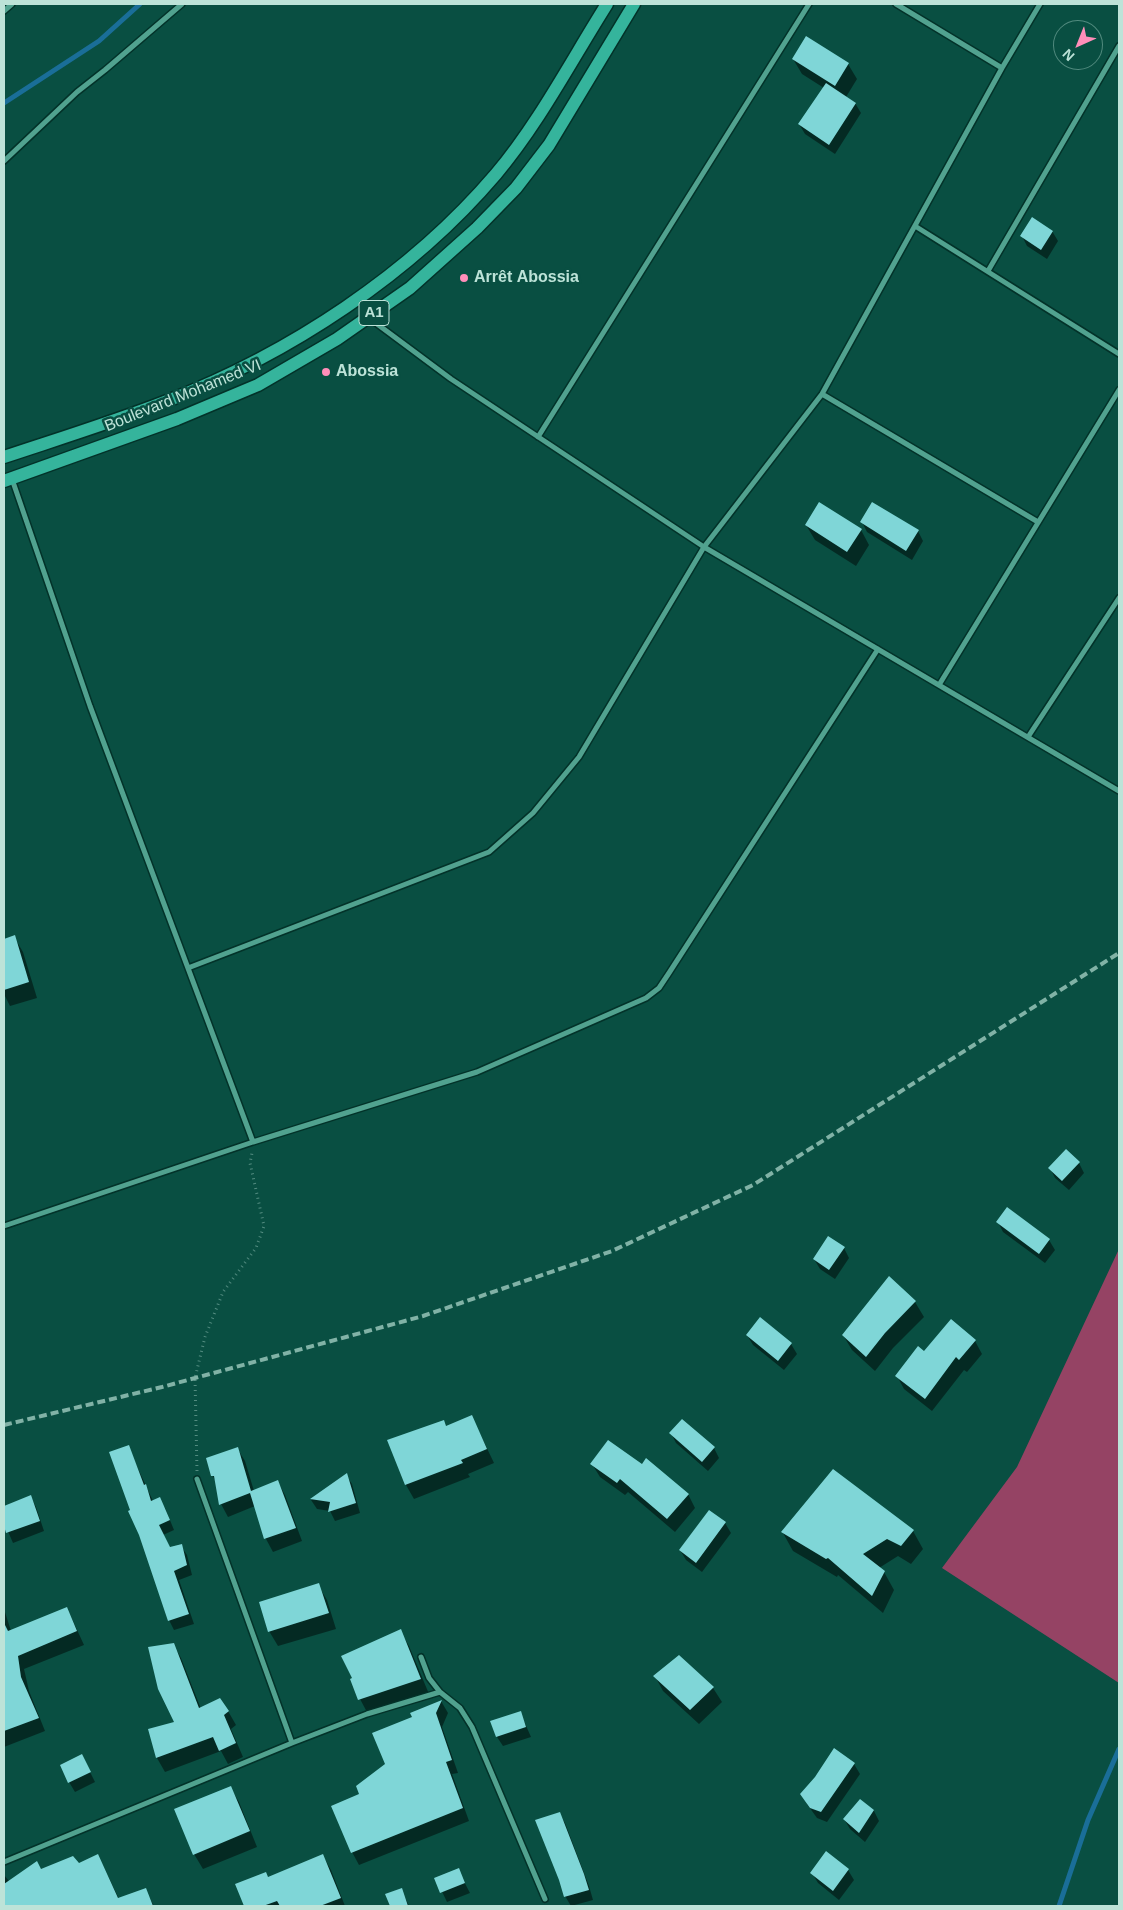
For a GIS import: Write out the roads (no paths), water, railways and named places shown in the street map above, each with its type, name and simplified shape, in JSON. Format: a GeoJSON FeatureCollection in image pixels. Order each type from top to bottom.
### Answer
{"type":"FeatureCollection","features":[{"type":"Feature","properties":{"kind":"main road","name":"Boulevard Mohamed VI"},"geometry":{"type":"LineString","coordinates":[[4,457],[168,401],[248,365],[314,327],[396,272],[459,213],[496,174],[528,132],[607,4]]}},
{"type":"Feature","properties":{"kind":"main road","name":"Boulevard Mohamed VI"},"geometry":{"type":"LineString","coordinates":[[8,480],[177,419],[258,385],[337,340],[410,288],[477,228],[516,188],[548,145],[634,4]]}},
{"type":"Feature","properties":{"kind":"street"},"geometry":{"type":"LineString","coordinates":[[4,11],[12,4]]}},
{"type":"Feature","properties":{"kind":"street"},"geometry":{"type":"LineString","coordinates":[[4,161],[77,92],[182,4]]}},
{"type":"Feature","properties":{"kind":"street"},"geometry":{"type":"LineString","coordinates":[[538,437],[809,4]]}},
{"type":"Feature","properties":{"kind":"street"},"geometry":{"type":"LineString","coordinates":[[896,4],[1002,68]]}},
{"type":"Feature","properties":{"kind":"street"},"geometry":{"type":"LineString","coordinates":[[188,968],[490,852],[533,813],[578,757],[704,547],[822,394],[1002,68],[1040,4]]}},
{"type":"Feature","properties":{"kind":"street"},"geometry":{"type":"LineString","coordinates":[[988,271],[1119,46]]}},
{"type":"Feature","properties":{"kind":"street"},"geometry":{"type":"LineString","coordinates":[[915,226],[1119,354]]}},
{"type":"Feature","properties":{"kind":"street"},"geometry":{"type":"LineString","coordinates":[[368,318],[451,379],[704,547],[1119,791]]}},
{"type":"Feature","properties":{"kind":"street"},"geometry":{"type":"LineString","coordinates":[[939,685],[1119,390]]}},
{"type":"Feature","properties":{"kind":"street"},"geometry":{"type":"LineString","coordinates":[[822,394],[1038,522]]}},
{"type":"Feature","properties":{"kind":"street"},"geometry":{"type":"LineString","coordinates":[[8,480],[90,706],[253,1142]]}},
{"type":"Feature","properties":{"kind":"street"},"geometry":{"type":"LineString","coordinates":[[1028,737],[1119,598]]}},
{"type":"Feature","properties":{"kind":"street"},"geometry":{"type":"LineString","coordinates":[[4,1226],[253,1142],[477,1072],[646,998],[659,988],[878,649]]}},
{"type":"Feature","properties":{"kind":"street"},"geometry":{"type":"LineString","coordinates":[[197,1479],[292,1743]]}},
{"type":"Feature","properties":{"kind":"street"},"geometry":{"type":"LineString","coordinates":[[421,1657],[429,1678],[440,1692],[460,1708],[472,1727],[545,1899]]}},
{"type":"Feature","properties":{"kind":"street"},"geometry":{"type":"LineString","coordinates":[[4,1862],[292,1743],[367,1714],[440,1692]]}},
{"type":"Feature","properties":{"kind":"waterway"},"geometry":{"type":"LineString","coordinates":[[4,103],[99,41],[140,4]]}},
{"type":"Feature","properties":{"kind":"waterway"},"geometry":{"type":"LineString","coordinates":[[1059,1906],[1088,1820],[1119,1749]]}},
{"type":"Feature","properties":{"kind":"railway"},"geometry":{"type":"LineString","coordinates":[[4,1425],[162,1387],[423,1316],[612,1251],[753,1185],[1119,953]]}},
{"type":"Feature","properties":{"kind":"place","name":"Arrêt Abossia"},"geometry":{"type":"Point","coordinates":[464,278]}},
{"type":"Feature","properties":{"kind":"place","name":"Abossia"},"geometry":{"type":"Point","coordinates":[326,372]}}]}
